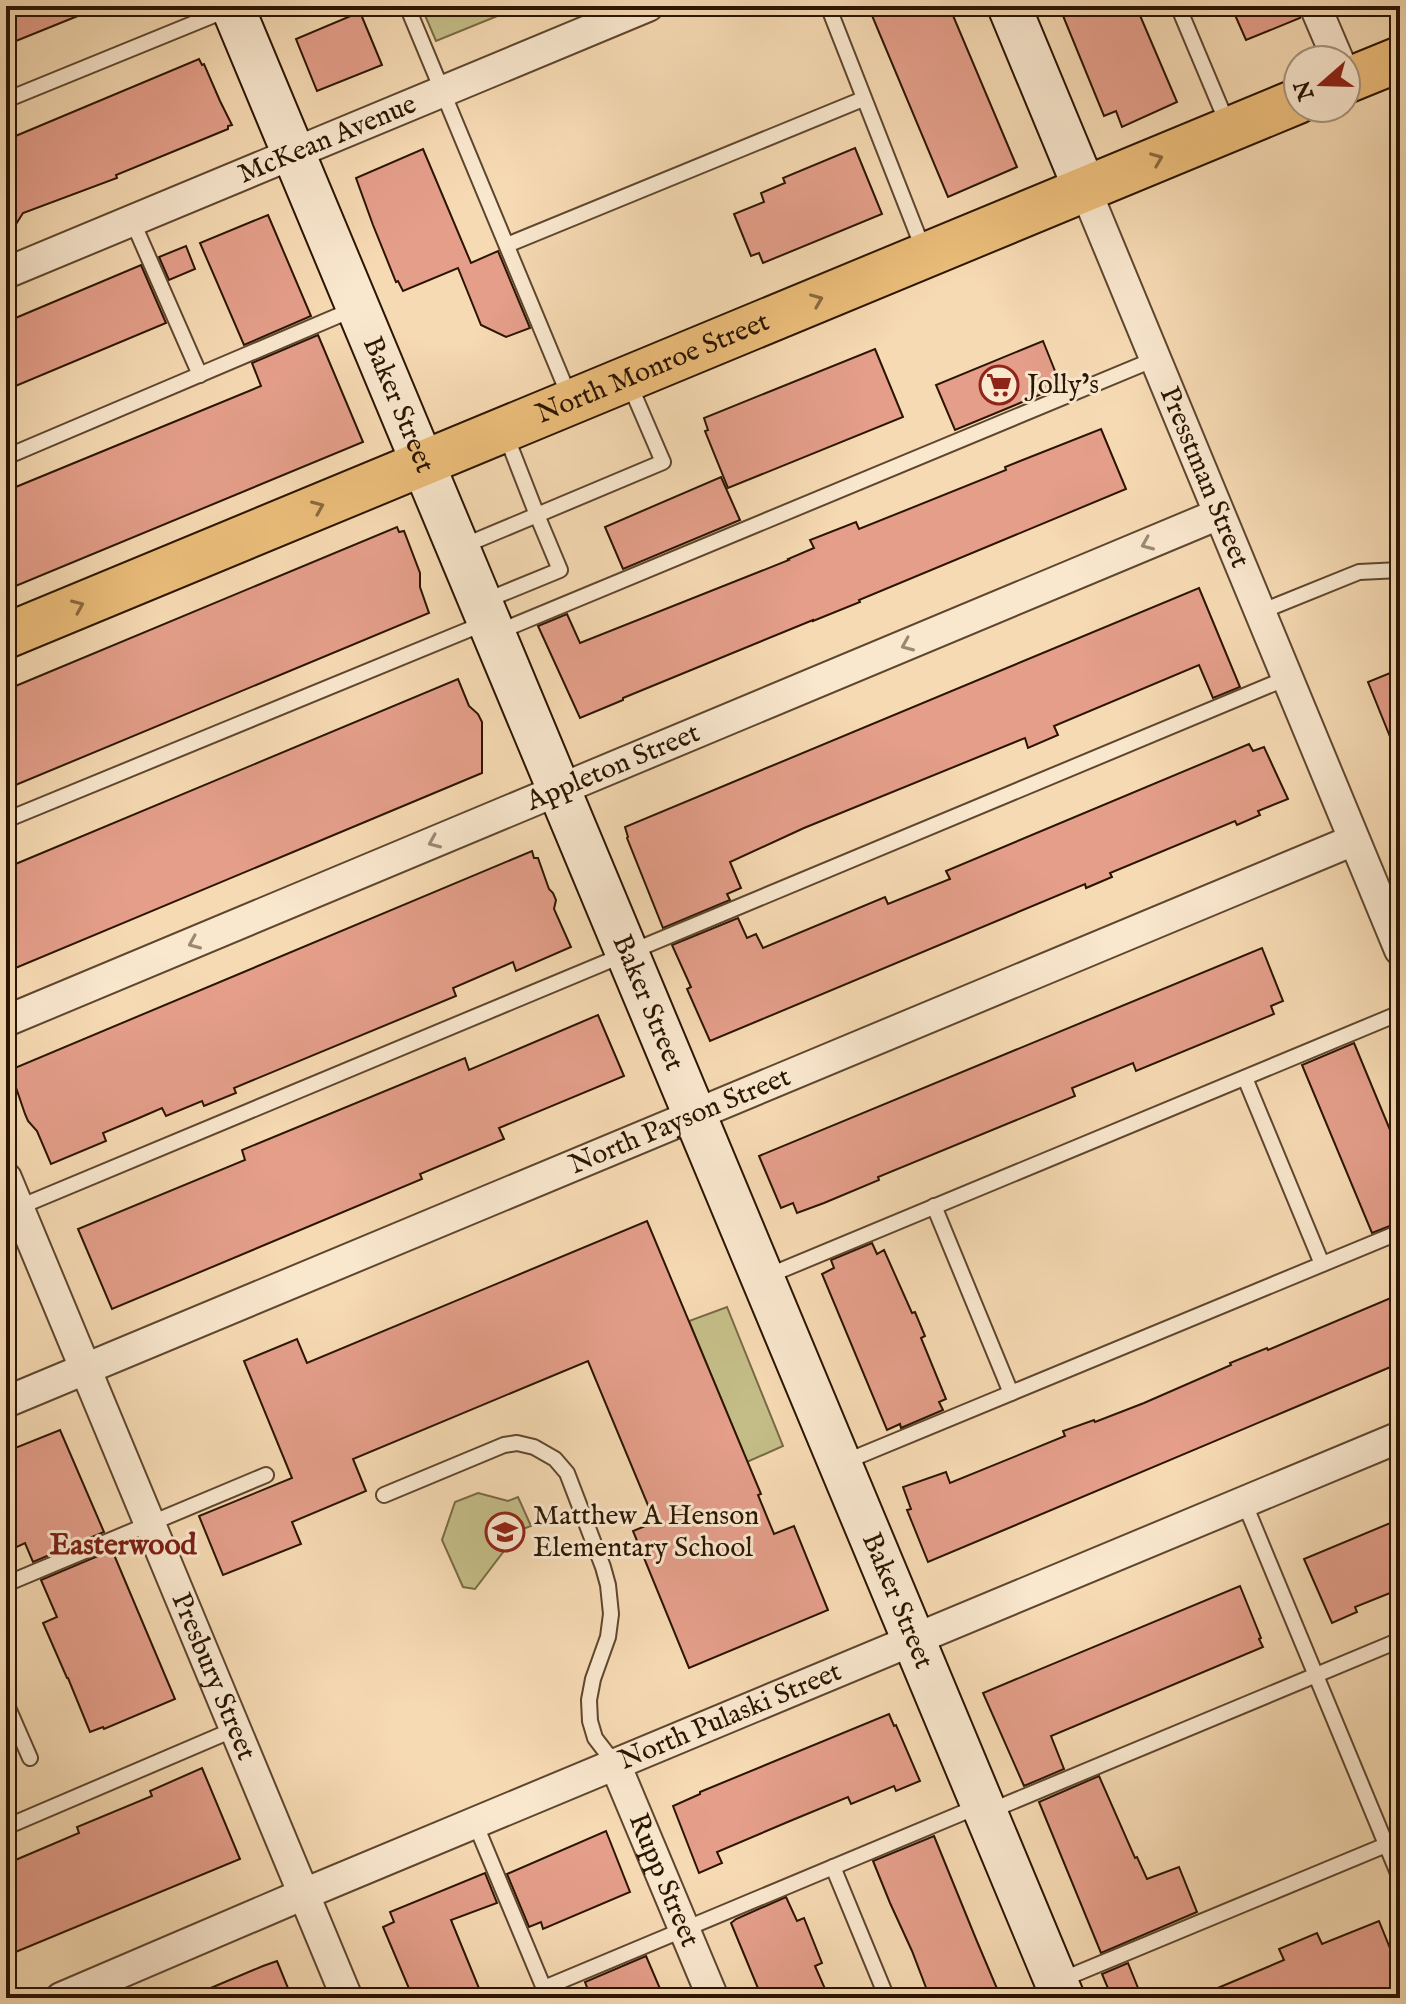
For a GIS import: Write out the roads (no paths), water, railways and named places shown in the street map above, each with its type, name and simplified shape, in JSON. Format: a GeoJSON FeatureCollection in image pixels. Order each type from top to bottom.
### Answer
{"type":"FeatureCollection","features":[{"type":"Feature","properties":{"kind":"main road"},"geometry":{"type":"LineString","coordinates":[[1362,74],[1400,59]]}},
{"type":"Feature","properties":{"kind":"main road","name":"North Monroe Street"},"geometry":{"type":"LineString","coordinates":[[6,636],[1282,108]]}},
{"type":"Feature","properties":{"kind":"street","name":"Baker Street"},"geometry":{"type":"LineString","coordinates":[[233,6],[914,1639],[1056,1992]]}},
{"type":"Feature","properties":{"kind":"street","name":"McKean Avenue"},"geometry":{"type":"LineString","coordinates":[[6,273],[648,6]]}},
{"type":"Feature","properties":{"kind":"street","name":"Presstman Street"},"geometry":{"type":"LineString","coordinates":[[1009,6],[1400,950]]}},
{"type":"Feature","properties":{"kind":"street"},"geometry":{"type":"LineString","coordinates":[[1315,6],[1331,44]]}},
{"type":"Feature","properties":{"kind":"street","name":"Appleton Street"},"geometry":{"type":"LineString","coordinates":[[6,1021],[1219,514]]}},
{"type":"Feature","properties":{"kind":"street","name":"North Payson Street"},"geometry":{"type":"LineString","coordinates":[[6,1402],[1354,840]]}},
{"type":"Feature","properties":{"kind":"street","name":"Presbury Street"},"geometry":{"type":"LineString","coordinates":[[6,1178],[12,1210],[85,1369],[347,1998]]}},
{"type":"Feature","properties":{"kind":"street","name":"North Pulaski Street"},"geometry":{"type":"LineString","coordinates":[[61,1998],[1400,1437]]}},
{"type":"Feature","properties":{"kind":"street","name":"Rupp Street"},"geometry":{"type":"LineString","coordinates":[[615,1764],[713,1998]]}},
{"type":"Feature","properties":{"kind":"lane"},"geometry":{"type":"LineString","coordinates":[[6,100],[233,6]]}},
{"type":"Feature","properties":{"kind":"lane"},"geometry":{"type":"LineString","coordinates":[[407,6],[572,402]]}},
{"type":"Feature","properties":{"kind":"lane"},"geometry":{"type":"LineString","coordinates":[[828,6],[926,255]]}},
{"type":"Feature","properties":{"kind":"lane"},"geometry":{"type":"LineString","coordinates":[[1178,6],[1230,129]]}},
{"type":"Feature","properties":{"kind":"lane"},"geometry":{"type":"LineString","coordinates":[[507,245],[863,99]]}},
{"type":"Feature","properties":{"kind":"lane"},"geometry":{"type":"LineString","coordinates":[[132,220],[200,375]]}},
{"type":"Feature","properties":{"kind":"lane"},"geometry":{"type":"LineString","coordinates":[[6,457],[358,308]]}},
{"type":"Feature","properties":{"kind":"lane"},"geometry":{"type":"LineString","coordinates":[[6,820],[488,619],[1155,359]]}},
{"type":"Feature","properties":{"kind":"lane"},"geometry":{"type":"LineString","coordinates":[[459,548],[663,462],[628,379]]}},
{"type":"Feature","properties":{"kind":"lane"},"geometry":{"type":"LineString","coordinates":[[488,619],[560,570],[504,431]]}},
{"type":"Feature","properties":{"kind":"lane"},"geometry":{"type":"LineString","coordinates":[[1260,612],[1359,572],[1400,570]]}},
{"type":"Feature","properties":{"kind":"lane"},"geometry":{"type":"LineString","coordinates":[[12,1210],[1287,678]]}},
{"type":"Feature","properties":{"kind":"lane"},"geometry":{"type":"LineString","coordinates":[[763,1277],[1400,1013]]}},
{"type":"Feature","properties":{"kind":"lane"},"geometry":{"type":"LineString","coordinates":[[1245,1078],[1322,1264]]}},
{"type":"Feature","properties":{"kind":"lane"},"geometry":{"type":"LineString","coordinates":[[934,1206],[1011,1393]]}},
{"type":"Feature","properties":{"kind":"lane"},"geometry":{"type":"LineString","coordinates":[[841,1464],[1400,1232]]}},
{"type":"Feature","properties":{"kind":"lane"},"geometry":{"type":"LineString","coordinates":[[384,1495],[504,1445],[517,1443],[534,1447],[555,1459],[567,1473],[608,1585],[611,1614],[608,1637],[589,1700],[595,1738],[615,1764]]}},
{"type":"Feature","properties":{"kind":"lane"},"geometry":{"type":"LineString","coordinates":[[6,1584],[266,1475]]}},
{"type":"Feature","properties":{"kind":"lane"},"geometry":{"type":"LineString","coordinates":[[1244,1502],[1400,1878]]}},
{"type":"Feature","properties":{"kind":"lane"},"geometry":{"type":"LineString","coordinates":[[475,1823],[546,1993],[684,1929],[833,1867],[1400,1640]]}},
{"type":"Feature","properties":{"kind":"lane"},"geometry":{"type":"LineString","coordinates":[[6,1703],[30,1758]]}},
{"type":"Feature","properties":{"kind":"lane"},"geometry":{"type":"LineString","coordinates":[[6,1827],[235,1729]]}},
{"type":"Feature","properties":{"kind":"lane"},"geometry":{"type":"LineString","coordinates":[[1056,1992],[1386,1845]]}},
{"type":"Feature","properties":{"kind":"lane"},"geometry":{"type":"LineString","coordinates":[[833,1867],[887,1998]]}},
{"type":"Feature","properties":{"kind":"place","name":"Jolly’s"},"geometry":{"type":"Point","coordinates":[999,385]}},
{"type":"Feature","properties":{"kind":"place","name":"Matthew A Henson Elementary School"},"geometry":{"type":"Point","coordinates":[505,1532]}},
{"type":"Feature","properties":{"kind":"district","name":"Easterwood"},"geometry":{"type":"Point","coordinates":[123,1546]}}]}
